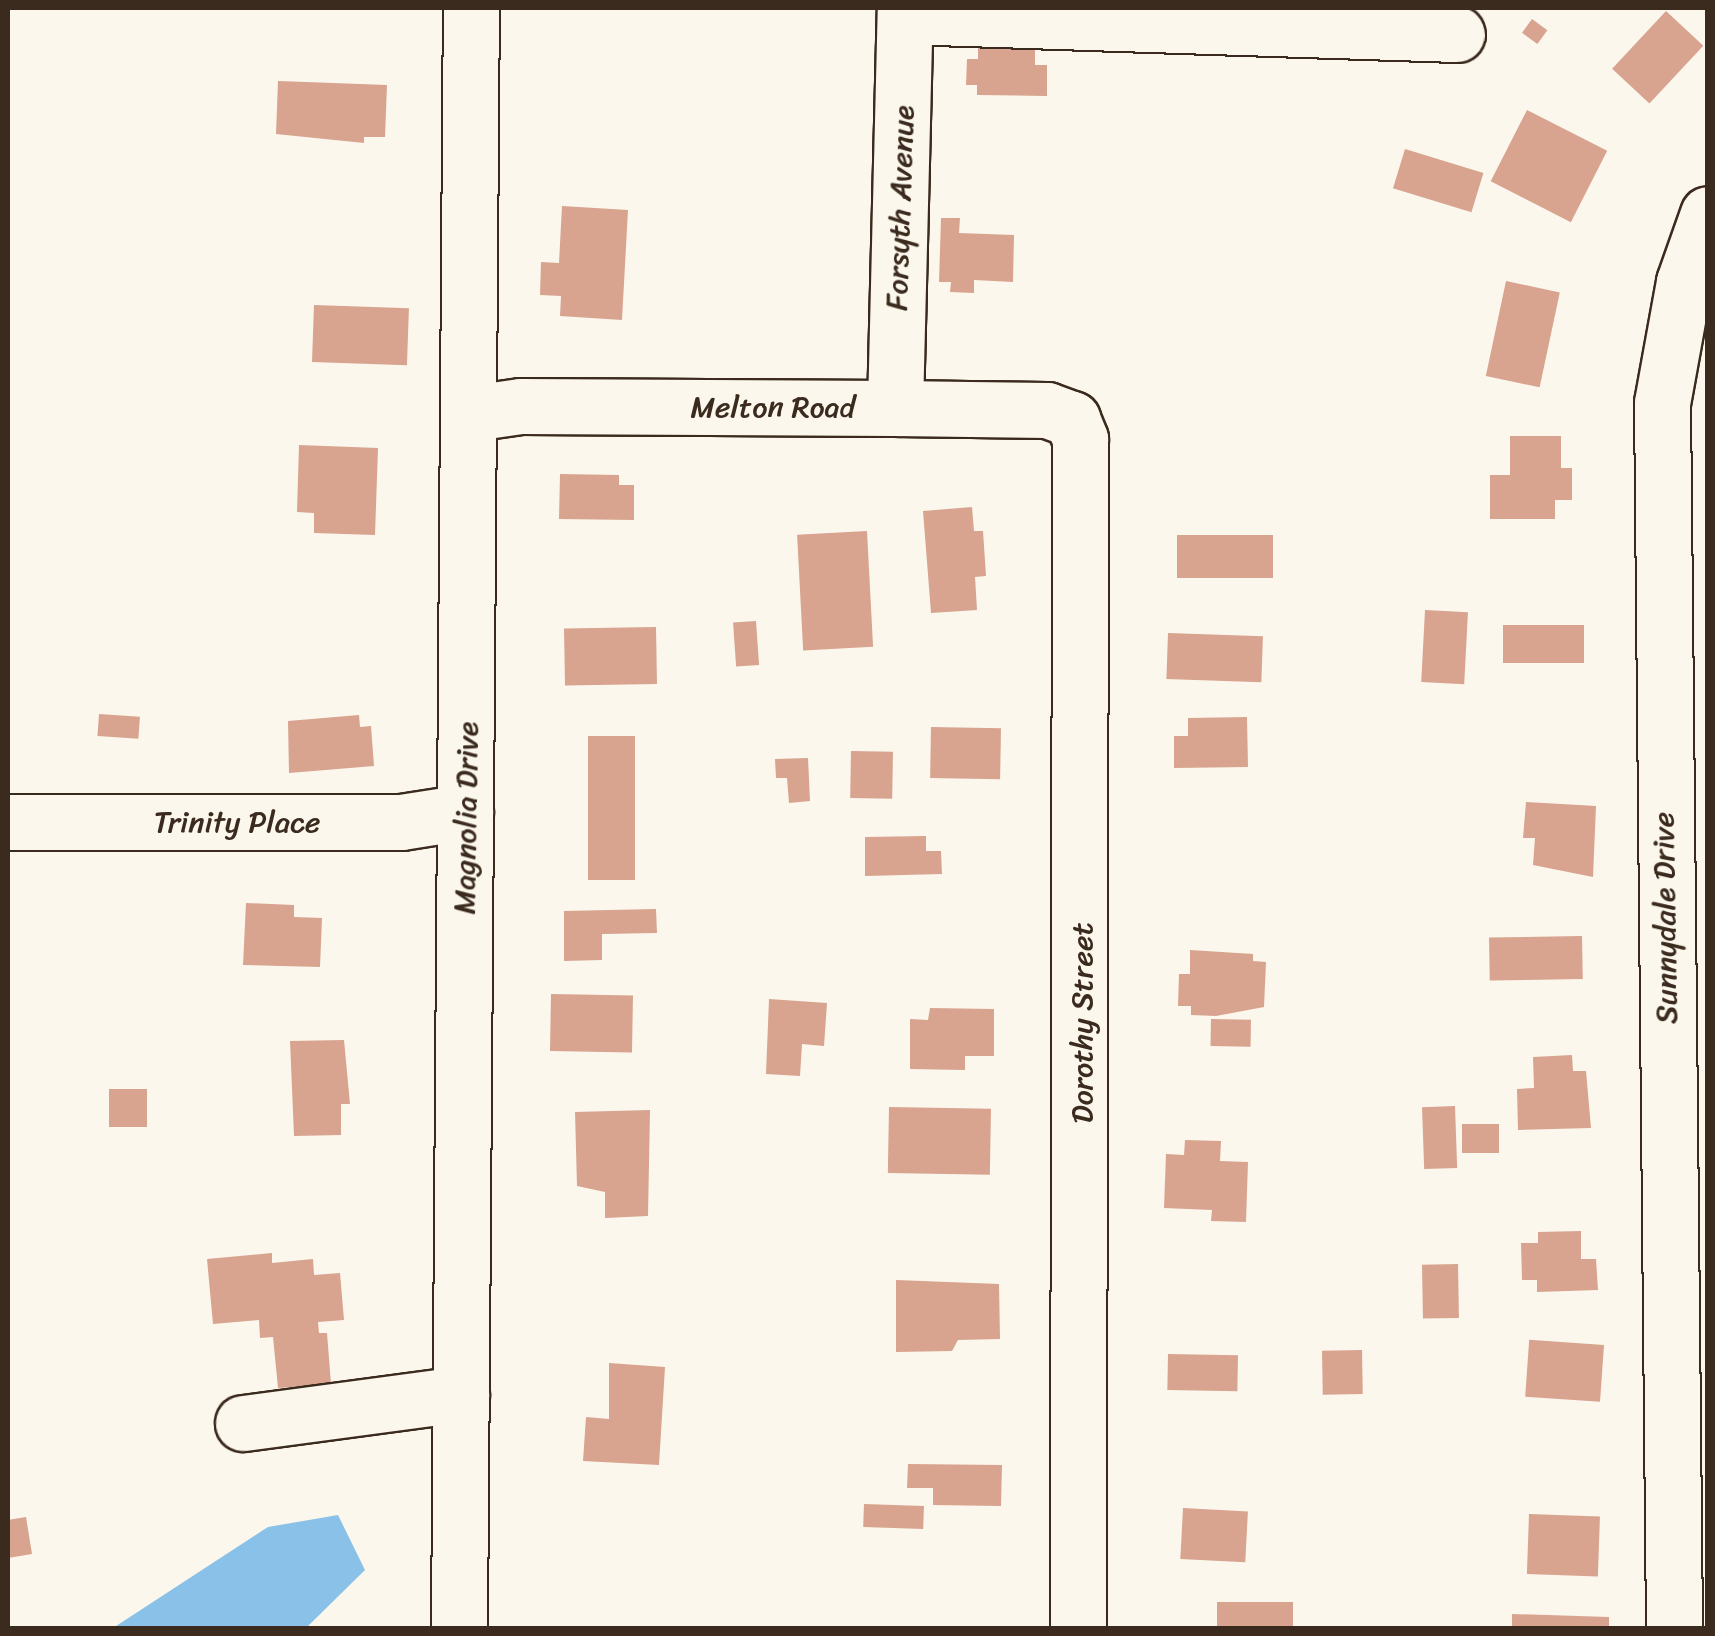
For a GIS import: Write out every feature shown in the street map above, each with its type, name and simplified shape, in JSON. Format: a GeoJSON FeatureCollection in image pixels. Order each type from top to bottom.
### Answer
{"type":"FeatureCollection","features":[{"type":"Feature","properties":{"kind":"street","name":"Magnolia Drive"},"geometry":{"type":"LineString","coordinates":[[459,1628],[472,414],[471,8]]}},
{"type":"Feature","properties":{"kind":"street"},"geometry":{"type":"LineString","coordinates":[[905,12],[1457,34]]}},
{"type":"Feature","properties":{"kind":"street","name":"Forsyth Avenue"},"geometry":{"type":"LineString","coordinates":[[895,408],[905,12]]}},
{"type":"Feature","properties":{"kind":"street","name":"Sunnydale Drive"},"geometry":{"type":"LineString","coordinates":[[1674,1628],[1662,403],[1684,282],[1708,214]]}},
{"type":"Feature","properties":{"kind":"street","name":"Melton Road"},"geometry":{"type":"LineString","coordinates":[[472,414],[520,406],[895,408],[1047,410],[1072,419]]}},
{"type":"Feature","properties":{"kind":"street","name":"Dorothy Street"},"geometry":{"type":"LineString","coordinates":[[1072,419],[1080,479],[1078,1628]]}},
{"type":"Feature","properties":{"kind":"street","name":"Trinity Place"},"geometry":{"type":"LineString","coordinates":[[8,822],[401,822],[465,812]]}},
{"type":"Feature","properties":{"kind":"street"},"geometry":{"type":"LineString","coordinates":[[244,1424],[461,1394]]}},
{"type":"Feature","properties":{"kind":"water"},"geometry":{"type":"Polygon","coordinates":[[[338,1515],[365,1570],[306,1628],[113,1628],[268,1527],[338,1515]]]}},
{"type":"Feature","properties":{"kind":"building"},"geometry":{"type":"Polygon","coordinates":[[[1666,11],[1703,46],[1649,104],[1612,69],[1666,11]]]}},
{"type":"Feature","properties":{"kind":"building"},"geometry":{"type":"Polygon","coordinates":[[[1532,19],[1547,30],[1537,44],[1522,33],[1532,19]]]}},
{"type":"Feature","properties":{"kind":"building"},"geometry":{"type":"Polygon","coordinates":[[[978,45],[1035,45],[1035,65],[1047,65],[1047,96],[977,95],[977,85],[966,85],[967,59],[978,59],[978,45]]]}},
{"type":"Feature","properties":{"kind":"building"},"geometry":{"type":"Polygon","coordinates":[[[278,81],[387,85],[385,137],[364,137],[364,143],[276,134],[278,81]]]}},
{"type":"Feature","properties":{"kind":"building"},"geometry":{"type":"Polygon","coordinates":[[[1527,110],[1607,151],[1571,222],[1491,181],[1527,110]]]}},
{"type":"Feature","properties":{"kind":"building"},"geometry":{"type":"Polygon","coordinates":[[[1405,149],[1483,173],[1471,212],[1393,188],[1405,149]]]}},
{"type":"Feature","properties":{"kind":"building"},"geometry":{"type":"Polygon","coordinates":[[[562,206],[628,210],[622,320],[560,316],[561,296],[540,295],[541,262],[559,263],[562,206]]]}},
{"type":"Feature","properties":{"kind":"building"},"geometry":{"type":"Polygon","coordinates":[[[941,218],[960,218],[959,233],[1014,235],[1013,282],[974,280],[974,293],[950,292],[951,282],[939,282],[941,218]]]}},
{"type":"Feature","properties":{"kind":"building"},"geometry":{"type":"Polygon","coordinates":[[[1506,281],[1560,292],[1540,387],[1486,376],[1506,281]]]}},
{"type":"Feature","properties":{"kind":"building"},"geometry":{"type":"Polygon","coordinates":[[[314,305],[409,308],[407,365],[312,362],[314,305]]]}},
{"type":"Feature","properties":{"kind":"building"},"geometry":{"type":"Polygon","coordinates":[[[1510,436],[1561,436],[1561,468],[1572,468],[1572,500],[1555,500],[1555,519],[1490,519],[1490,475],[1510,475],[1510,436]]]}},
{"type":"Feature","properties":{"kind":"building"},"geometry":{"type":"Polygon","coordinates":[[[299,445],[378,448],[375,535],[314,533],[314,513],[297,512],[299,445]]]}},
{"type":"Feature","properties":{"kind":"building"},"geometry":{"type":"Polygon","coordinates":[[[560,474],[619,475],[619,485],[634,485],[634,520],[559,519],[560,474]]]}},
{"type":"Feature","properties":{"kind":"building"},"geometry":{"type":"Polygon","coordinates":[[[972,507],[974,531],[983,531],[986,576],[975,577],[977,610],[931,613],[923,511],[972,507]]]}},
{"type":"Feature","properties":{"kind":"building"},"geometry":{"type":"Polygon","coordinates":[[[867,531],[873,647],[803,651],[797,535],[867,531]]]}},
{"type":"Feature","properties":{"kind":"building"},"geometry":{"type":"Polygon","coordinates":[[[1177,535],[1273,535],[1273,578],[1177,578],[1177,535]]]}},
{"type":"Feature","properties":{"kind":"building"},"geometry":{"type":"Polygon","coordinates":[[[1425,610],[1468,612],[1464,684],[1421,682],[1425,610]]]}},
{"type":"Feature","properties":{"kind":"building"},"geometry":{"type":"Polygon","coordinates":[[[756,621],[759,665],[736,666],[733,623],[756,621]]]}},
{"type":"Feature","properties":{"kind":"building"},"geometry":{"type":"Polygon","coordinates":[[[1503,625],[1584,625],[1584,663],[1503,663],[1503,625]]]}},
{"type":"Feature","properties":{"kind":"building"},"geometry":{"type":"Polygon","coordinates":[[[656,627],[657,684],[565,686],[564,629],[656,627]]]}},
{"type":"Feature","properties":{"kind":"building"},"geometry":{"type":"Polygon","coordinates":[[[1168,633],[1263,636],[1261,682],[1166,679],[1168,633]]]}},
{"type":"Feature","properties":{"kind":"building"},"geometry":{"type":"Polygon","coordinates":[[[99,714],[140,717],[138,739],[97,736],[99,714]]]}},
{"type":"Feature","properties":{"kind":"building"},"geometry":{"type":"Polygon","coordinates":[[[359,715],[360,727],[371,726],[374,766],[289,773],[288,721],[359,715]]]}},
{"type":"Feature","properties":{"kind":"building"},"geometry":{"type":"Polygon","coordinates":[[[1247,717],[1248,767],[1174,768],[1174,736],[1188,736],[1188,718],[1247,717]]]}},
{"type":"Feature","properties":{"kind":"building"},"geometry":{"type":"Polygon","coordinates":[[[931,727],[1001,728],[1000,779],[930,778],[931,727]]]}},
{"type":"Feature","properties":{"kind":"building"},"geometry":{"type":"Polygon","coordinates":[[[588,736],[635,736],[635,880],[588,880],[588,736]]]}},
{"type":"Feature","properties":{"kind":"building"},"geometry":{"type":"Polygon","coordinates":[[[851,751],[893,752],[892,799],[850,798],[851,751]]]}},
{"type":"Feature","properties":{"kind":"building"},"geometry":{"type":"Polygon","coordinates":[[[808,758],[810,801],[789,803],[787,778],[776,778],[775,759],[808,758]]]}},
{"type":"Feature","properties":{"kind":"building"},"geometry":{"type":"Polygon","coordinates":[[[1526,802],[1596,806],[1593,877],[1533,865],[1535,838],[1523,838],[1526,802]]]}},
{"type":"Feature","properties":{"kind":"building"},"geometry":{"type":"Polygon","coordinates":[[[926,836],[926,851],[941,851],[942,874],[865,876],[865,837],[926,836]]]}},
{"type":"Feature","properties":{"kind":"building"},"geometry":{"type":"Polygon","coordinates":[[[246,903],[294,905],[294,917],[322,918],[320,967],[243,965],[246,903]]]}},
{"type":"Feature","properties":{"kind":"building"},"geometry":{"type":"Polygon","coordinates":[[[656,909],[657,933],[602,934],[602,960],[564,961],[564,911],[656,909]]]}},
{"type":"Feature","properties":{"kind":"building"},"geometry":{"type":"Polygon","coordinates":[[[1582,936],[1583,979],[1490,981],[1489,938],[1582,936]]]}},
{"type":"Feature","properties":{"kind":"building"},"geometry":{"type":"Polygon","coordinates":[[[1190,950],[1253,954],[1253,961],[1266,962],[1264,1007],[1216,1016],[1191,1015],[1191,1006],[1178,1006],[1179,974],[1190,974],[1190,950]]]}},
{"type":"Feature","properties":{"kind":"building"},"geometry":{"type":"Polygon","coordinates":[[[551,994],[633,995],[632,1052],[550,1051],[551,994]]]}},
{"type":"Feature","properties":{"kind":"building"},"geometry":{"type":"Polygon","coordinates":[[[769,999],[827,1003],[824,1046],[802,1044],[800,1076],[766,1074],[769,999]]]}},
{"type":"Feature","properties":{"kind":"building"},"geometry":{"type":"Polygon","coordinates":[[[930,1008],[994,1009],[994,1056],[965,1056],[965,1070],[910,1069],[910,1019],[928,1020],[930,1008]]]}},
{"type":"Feature","properties":{"kind":"building"},"geometry":{"type":"Polygon","coordinates":[[[1211,1019],[1251,1020],[1251,1047],[1211,1046],[1211,1019]]]}},
{"type":"Feature","properties":{"kind":"building"},"geometry":{"type":"Polygon","coordinates":[[[344,1040],[350,1104],[341,1104],[341,1135],[294,1136],[290,1041],[344,1040]]]}},
{"type":"Feature","properties":{"kind":"building"},"geometry":{"type":"Polygon","coordinates":[[[1572,1055],[1573,1071],[1586,1071],[1591,1128],[1518,1130],[1517,1089],[1534,1088],[1533,1057],[1572,1055]]]}},
{"type":"Feature","properties":{"kind":"building"},"geometry":{"type":"Polygon","coordinates":[[[109,1089],[147,1089],[147,1127],[109,1127],[109,1089]]]}},
{"type":"Feature","properties":{"kind":"building"},"geometry":{"type":"Polygon","coordinates":[[[1455,1106],[1457,1168],[1424,1169],[1422,1107],[1455,1106]]]}},
{"type":"Feature","properties":{"kind":"building"},"geometry":{"type":"Polygon","coordinates":[[[889,1107],[991,1109],[990,1175],[888,1173],[889,1107]]]}},
{"type":"Feature","properties":{"kind":"building"},"geometry":{"type":"Polygon","coordinates":[[[650,1110],[648,1216],[605,1218],[605,1192],[577,1186],[575,1112],[650,1110]]]}},
{"type":"Feature","properties":{"kind":"building"},"geometry":{"type":"Polygon","coordinates":[[[1462,1124],[1499,1124],[1499,1153],[1462,1153],[1462,1124]]]}},
{"type":"Feature","properties":{"kind":"building"},"geometry":{"type":"Polygon","coordinates":[[[1185,1140],[1221,1141],[1220,1161],[1248,1162],[1246,1222],[1211,1221],[1212,1210],[1164,1208],[1166,1154],[1184,1155],[1185,1140]]]}},
{"type":"Feature","properties":{"kind":"building"},"geometry":{"type":"Polygon","coordinates":[[[1581,1231],[1581,1259],[1596,1259],[1598,1290],[1537,1292],[1537,1280],[1522,1280],[1521,1243],[1538,1243],[1538,1232],[1581,1231]]]}},
{"type":"Feature","properties":{"kind":"building"},"geometry":{"type":"Polygon","coordinates":[[[272,1253],[272,1263],[313,1259],[314,1275],[340,1273],[344,1320],[318,1322],[319,1333],[327,1333],[331,1384],[278,1388],[273,1337],[260,1338],[259,1320],[213,1324],[207,1259],[272,1253]]]}},
{"type":"Feature","properties":{"kind":"building"},"geometry":{"type":"Polygon","coordinates":[[[1458,1264],[1459,1318],[1423,1319],[1422,1265],[1458,1264]]]}},
{"type":"Feature","properties":{"kind":"building"},"geometry":{"type":"Polygon","coordinates":[[[896,1280],[999,1284],[1000,1339],[958,1340],[952,1351],[896,1352],[896,1280]]]}},
{"type":"Feature","properties":{"kind":"building"},"geometry":{"type":"Polygon","coordinates":[[[1529,1340],[1604,1345],[1600,1402],[1525,1397],[1529,1340]]]}},
{"type":"Feature","properties":{"kind":"building"},"geometry":{"type":"Polygon","coordinates":[[[1362,1350],[1363,1394],[1323,1395],[1322,1351],[1362,1350]]]}},
{"type":"Feature","properties":{"kind":"building"},"geometry":{"type":"Polygon","coordinates":[[[1168,1354],[1238,1355],[1237,1391],[1167,1390],[1168,1354]]]}},
{"type":"Feature","properties":{"kind":"building"},"geometry":{"type":"Polygon","coordinates":[[[609,1363],[665,1367],[659,1465],[583,1461],[586,1417],[609,1419],[609,1363]]]}},
{"type":"Feature","properties":{"kind":"building"},"geometry":{"type":"Polygon","coordinates":[[[908,1464],[1002,1465],[1001,1506],[933,1505],[933,1488],[907,1488],[908,1464]]]}},
{"type":"Feature","properties":{"kind":"building"},"geometry":{"type":"Polygon","coordinates":[[[864,1504],[924,1506],[923,1529],[863,1527],[864,1504]]]}},
{"type":"Feature","properties":{"kind":"building"},"geometry":{"type":"Polygon","coordinates":[[[1183,1508],[1248,1511],[1245,1562],[1180,1559],[1183,1508]]]}},
{"type":"Feature","properties":{"kind":"building"},"geometry":{"type":"Polygon","coordinates":[[[1529,1514],[1600,1516],[1598,1576],[1527,1574],[1529,1514]]]}},
{"type":"Feature","properties":{"kind":"building"},"geometry":{"type":"Polygon","coordinates":[[[26,1517],[32,1554],[8,1558],[8,1520],[26,1517]]]}},
{"type":"Feature","properties":{"kind":"building"},"geometry":{"type":"Polygon","coordinates":[[[1217,1602],[1293,1602],[1293,1628],[1217,1628],[1217,1602]]]}},
{"type":"Feature","properties":{"kind":"building"},"geometry":{"type":"Polygon","coordinates":[[[1512,1614],[1609,1617],[1609,1628],[1512,1628],[1512,1614]]]}}]}
